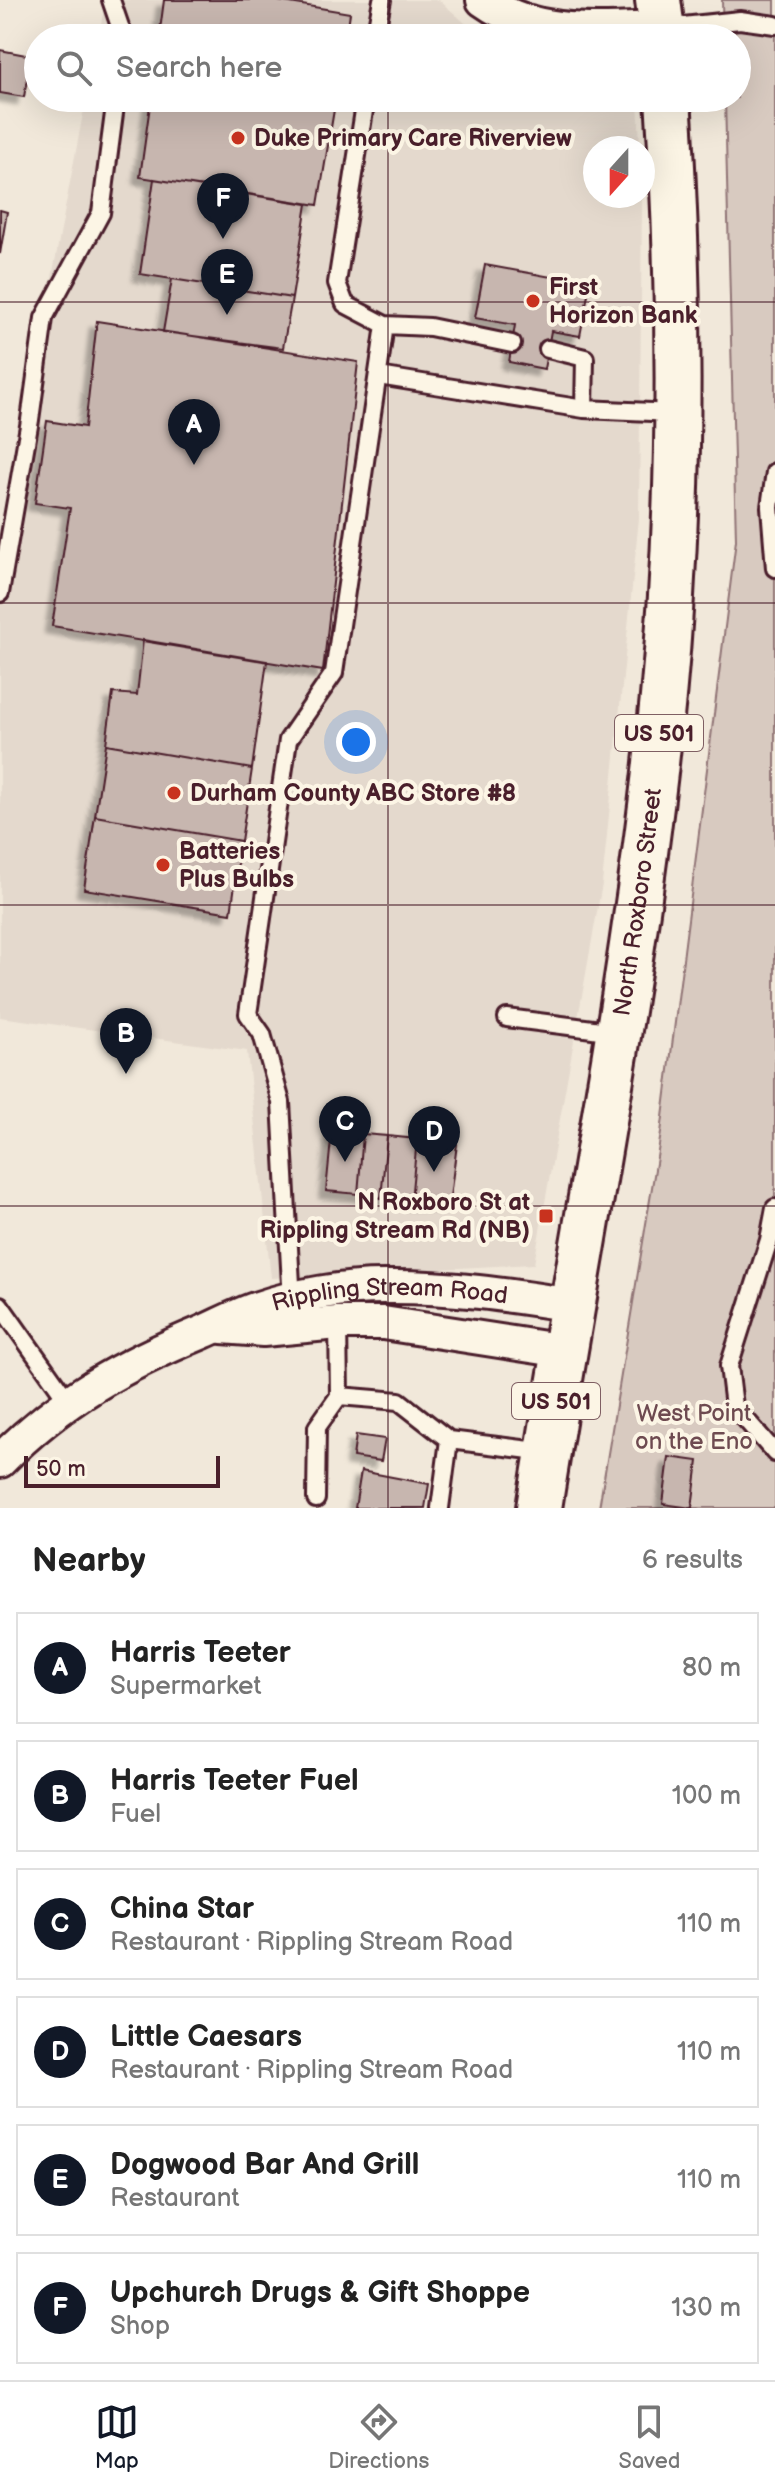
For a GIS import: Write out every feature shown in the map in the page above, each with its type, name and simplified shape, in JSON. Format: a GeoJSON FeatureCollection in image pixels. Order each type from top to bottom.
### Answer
{"type":"FeatureCollection","features":[{"type":"Feature","properties":{"kind":"highway","name":"North Roxboro Street"},"geometry":{"type":"LineString","coordinates":[[539,1508],[646,844],[663,695],[672,569],[675,413],[674,200],[669,112]]}},
{"type":"Feature","properties":{"kind":"street"},"geometry":{"type":"LineString","coordinates":[[483,0],[508,14],[539,24]]}},
{"type":"Feature","properties":{"kind":"street"},"geometry":{"type":"LineString","coordinates":[[630,24],[661,22]]}},
{"type":"Feature","properties":{"kind":"street","name":"Rippling Stream Road"},"geometry":{"type":"LineString","coordinates":[[292,1313],[381,1287],[434,1288],[571,1305]]}},
{"type":"Feature","properties":{"kind":"street","name":"Rippling Stream Road"},"geometry":{"type":"LineString","coordinates":[[0,1461],[29,1432],[68,1401],[133,1361],[256,1308],[338,1323],[383,1323],[564,1351]]}},
{"type":"Feature","properties":{"kind":"lane"},"geometry":{"type":"LineString","coordinates":[[111,0],[119,24]]}},
{"type":"Feature","properties":{"kind":"lane"},"geometry":{"type":"LineString","coordinates":[[378,24],[382,0]]}},
{"type":"Feature","properties":{"kind":"lane"},"geometry":{"type":"LineString","coordinates":[[661,22],[740,20],[775,25]]}},
{"type":"Feature","properties":{"kind":"lane"},"geometry":{"type":"LineString","coordinates":[[0,593],[44,318],[101,213],[114,112]]}},
{"type":"Feature","properties":{"kind":"lane"},"geometry":{"type":"LineString","coordinates":[[364,112],[337,283],[345,304],[385,325],[430,327],[512,344]]}},
{"type":"Feature","properties":{"kind":"lane"},"geometry":{"type":"LineString","coordinates":[[292,1313],[281,1102],[262,1034],[248,1014],[288,740],[334,673],[385,325]]}},
{"type":"Feature","properties":{"kind":"lane"},"geometry":{"type":"LineString","coordinates":[[548,349],[585,358],[584,409]]}},
{"type":"Feature","properties":{"kind":"lane"},"geometry":{"type":"LineString","coordinates":[[379,376],[584,409],[675,413]]}},
{"type":"Feature","properties":{"kind":"lane"},"geometry":{"type":"LineString","coordinates":[[775,472],[770,507],[775,568]]}},
{"type":"Feature","properties":{"kind":"lane"},"geometry":{"type":"LineString","coordinates":[[507,1018],[617,1033]]}},
{"type":"Feature","properties":{"kind":"lane"},"geometry":{"type":"LineString","coordinates":[[775,1208],[769,1240],[729,1366],[734,1406],[775,1453]]}},
{"type":"Feature","properties":{"kind":"lane"},"geometry":{"type":"LineString","coordinates":[[0,1305],[68,1401]]}},
{"type":"Feature","properties":{"kind":"lane"},"geometry":{"type":"LineString","coordinates":[[316,1499],[317,1427],[339,1396],[338,1323]]}},
{"type":"Feature","properties":{"kind":"lane"},"geometry":{"type":"LineString","coordinates":[[339,1396],[399,1401],[449,1440],[548,1453]]}},
{"type":"Feature","properties":{"kind":"lane"},"geometry":{"type":"LineString","coordinates":[[440,1508],[449,1440]]}},
{"type":"Feature","properties":{"kind":"shaded area"},"geometry":{"type":"Polygon","coordinates":[[[106,0],[439,0],[466,24],[101,24],[106,0]]]}},
{"type":"Feature","properties":{"kind":"shaded area"},"geometry":{"type":"Polygon","coordinates":[[[83,112],[639,112],[640,136],[583,136],[583,208],[642,208],[639,518],[602,884],[534,1264],[271,1278],[247,1051],[0,1017],[0,595],[46,309],[83,112]]]}},
{"type":"Feature","properties":{"kind":"green space","name":"West Point on the Eno"},"geometry":{"type":"Polygon","coordinates":[[[722,0],[775,0],[775,1508],[599,1508],[661,1133],[736,540],[725,112],[751,112],[751,24],[723,24],[722,0]]]}},
{"type":"Feature","properties":{"kind":"building"},"geometry":{"type":"Polygon","coordinates":[[[164,0],[272,0],[350,13],[348,24],[161,24],[164,0]]]}},
{"type":"Feature","properties":{"kind":"building"},"geometry":{"type":"Polygon","coordinates":[[[0,50],[24,55],[24,97],[0,93],[0,50]]]}},
{"type":"Feature","properties":{"kind":"building","name":"Duke Primary Care Riverview"},"geometry":{"type":"Polygon","coordinates":[[[149,112],[334,112],[318,205],[140,177],[149,112]]]}},
{"type":"Feature","properties":{"kind":"building"},"geometry":{"type":"Polygon","coordinates":[[[154,179],[307,204],[292,298],[140,274],[154,179]]]}},
{"type":"Feature","properties":{"kind":"building"},"geometry":{"type":"Polygon","coordinates":[[[0,210],[7,212],[0,254],[0,210]]]}},
{"type":"Feature","properties":{"kind":"building","name":"First Horizon Bank"},"geometry":{"type":"Polygon","coordinates":[[[485,265],[590,284],[580,336],[551,331],[544,369],[509,362],[515,325],[475,318],[485,265]]]}},
{"type":"Feature","properties":{"kind":"building"},"geometry":{"type":"Polygon","coordinates":[[[172,279],[292,298],[283,348],[163,332],[172,279]]]}},
{"type":"Feature","properties":{"kind":"building"},"geometry":{"type":"Polygon","coordinates":[[[97,321],[358,362],[323,671],[52,626],[70,508],[35,503],[47,421],[85,427],[97,321]]]}},
{"type":"Feature","properties":{"kind":"building"},"geometry":{"type":"Polygon","coordinates":[[[143,640],[267,661],[252,769],[106,744],[113,693],[137,695],[143,640]]]}},
{"type":"Feature","properties":{"kind":"building","name":"Durham County ABC Store #8"},"geometry":{"type":"Polygon","coordinates":[[[106,744],[252,769],[241,841],[95,816],[106,744]]]}},
{"type":"Feature","properties":{"kind":"building","name":"Batteries Plus Bulbs"},"geometry":{"type":"Polygon","coordinates":[[[95,816],[241,841],[231,913],[84,889],[95,816]]]}},
{"type":"Feature","properties":{"kind":"building"},"geometry":{"type":"Polygon","coordinates":[[[332,1130],[363,1134],[358,1194],[326,1191],[332,1130]]]}},
{"type":"Feature","properties":{"kind":"building"},"geometry":{"type":"Polygon","coordinates":[[[363,1134],[387,1136],[381,1198],[358,1194],[363,1134]]]}},
{"type":"Feature","properties":{"kind":"building"},"geometry":{"type":"Polygon","coordinates":[[[387,1136],[417,1139],[411,1201],[381,1198],[387,1136]]]}},
{"type":"Feature","properties":{"kind":"building"},"geometry":{"type":"Polygon","coordinates":[[[417,1139],[457,1144],[449,1205],[411,1201],[417,1139]]]}},
{"type":"Feature","properties":{"kind":"building"},"geometry":{"type":"Polygon","coordinates":[[[356,1435],[385,1439],[381,1461],[353,1457],[356,1435]]]}},
{"type":"Feature","properties":{"kind":"building"},"geometry":{"type":"Polygon","coordinates":[[[669,1457],[698,1461],[692,1508],[663,1504],[669,1457]]]}},
{"type":"Feature","properties":{"kind":"building"},"geometry":{"type":"Polygon","coordinates":[[[361,1471],[429,1484],[425,1508],[355,1508],[361,1471]]]}},
{"type":"Feature","properties":{"kind":"place","name":"Duke Primary Care Riverview"},"geometry":{"type":"Point","coordinates":[238,138]}},
{"type":"Feature","properties":{"kind":"place","name":"Upchurch Drugs & Gift Shoppe"},"geometry":{"type":"Point","coordinates":[223,239]}},
{"type":"Feature","properties":{"kind":"place","name":"First Horizon Bank"},"geometry":{"type":"Point","coordinates":[533,301]}},
{"type":"Feature","properties":{"kind":"place","name":"Dogwood Bar And Grill"},"geometry":{"type":"Point","coordinates":[227,315]}},
{"type":"Feature","properties":{"kind":"place","name":"Harris Teeter"},"geometry":{"type":"Point","coordinates":[194,465]}},
{"type":"Feature","properties":{"kind":"place","name":"Durham County ABC Store #8"},"geometry":{"type":"Point","coordinates":[174,793]}},
{"type":"Feature","properties":{"kind":"place","name":"Batteries Plus Bulbs"},"geometry":{"type":"Point","coordinates":[163,865]}},
{"type":"Feature","properties":{"kind":"place","name":"Harris Teeter Fuel"},"geometry":{"type":"Point","coordinates":[126,1074]}},
{"type":"Feature","properties":{"kind":"place","name":"China Star"},"geometry":{"type":"Point","coordinates":[345,1162]}},
{"type":"Feature","properties":{"kind":"place","name":"Little Caesars"},"geometry":{"type":"Point","coordinates":[434,1172]}},
{"type":"Feature","properties":{"kind":"place","name":"N Roxboro St at Rippling Stream Rd (NB)"},"geometry":{"type":"Point","coordinates":[546,1216]}}]}
